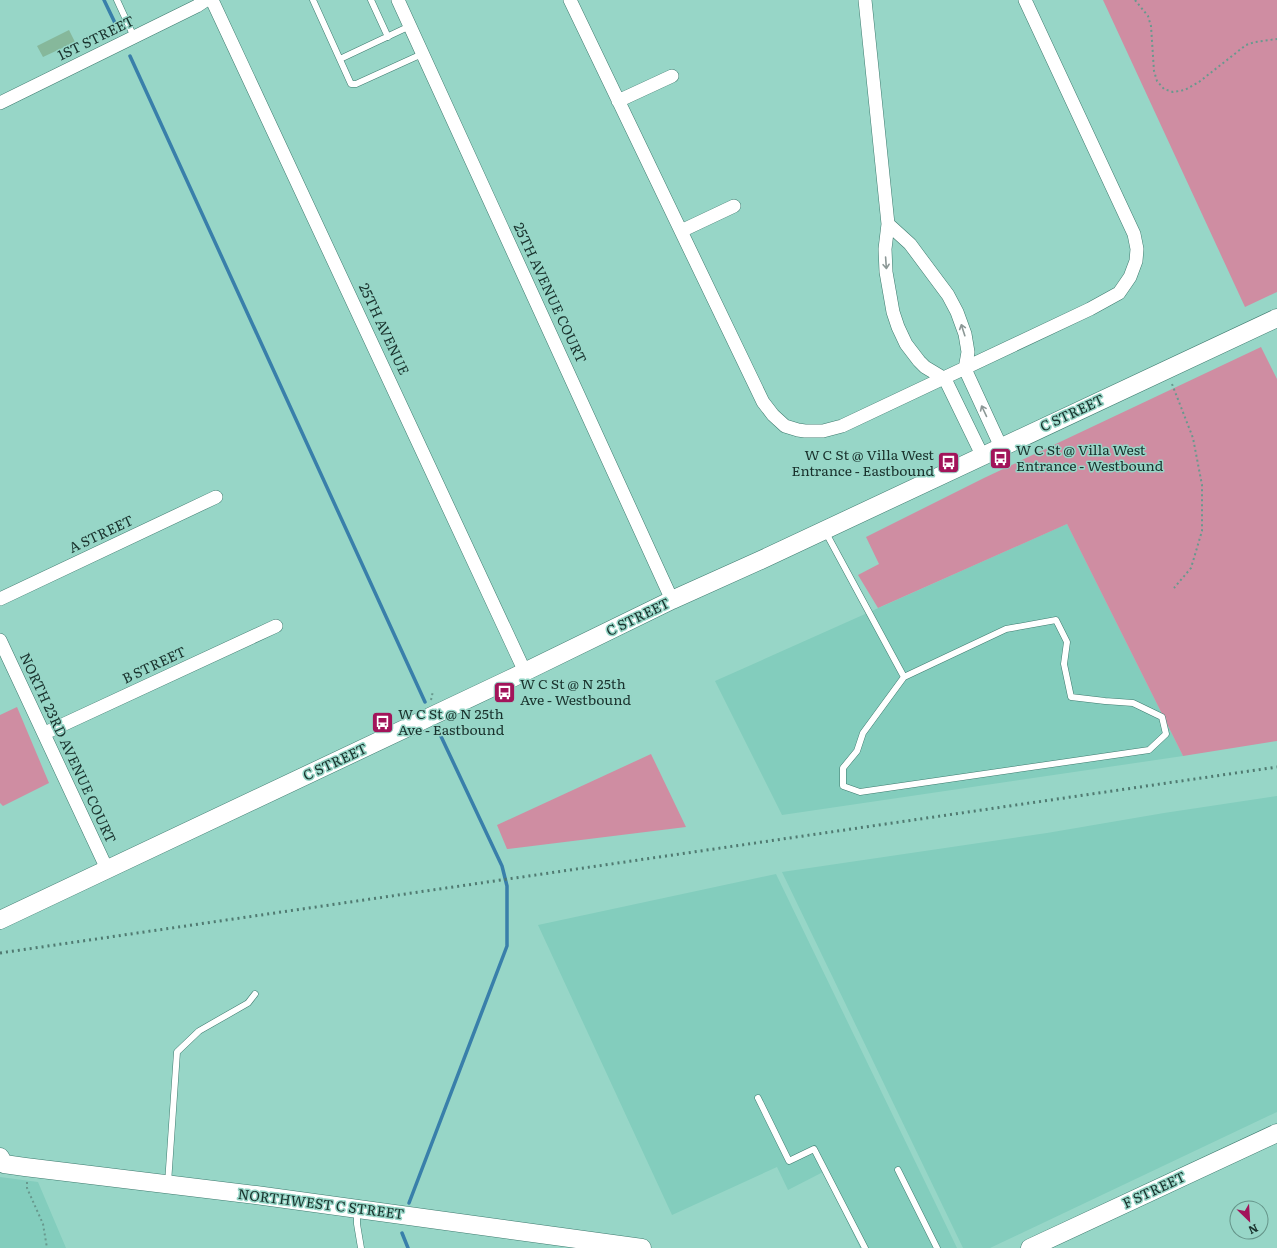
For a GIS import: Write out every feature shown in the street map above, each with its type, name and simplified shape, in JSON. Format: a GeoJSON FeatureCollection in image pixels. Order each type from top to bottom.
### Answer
{"type":"FeatureCollection","features":[{"type":"Feature","properties":{"kind":"street","name":"1ST STREET"},"geometry":{"type":"LineString","coordinates":[[0,103],[197,6],[206,0]]}},
{"type":"Feature","properties":{"kind":"street","name":"25TH AVENUE"},"geometry":{"type":"LineString","coordinates":[[212,0],[267,114],[525,672]]}},
{"type":"Feature","properties":{"kind":"street","name":"25TH AVENUE COURT"},"geometry":{"type":"LineString","coordinates":[[398,0],[672,600]]}},
{"type":"Feature","properties":{"kind":"street"},"geometry":{"type":"LineString","coordinates":[[570,0],[763,402],[773,416],[785,426],[805,431],[823,431],[842,426],[945,379],[1090,309],[1119,293],[1130,278],[1136,261],[1137,249],[1134,234],[1025,0]]}},
{"type":"Feature","properties":{"kind":"street"},"geometry":{"type":"LineString","coordinates":[[865,0],[888,224],[885,249],[886,272],[894,312],[898,327],[906,344],[925,367],[945,379],[982,455]]}},
{"type":"Feature","properties":{"kind":"street"},"geometry":{"type":"LineString","coordinates":[[618,101],[672,76]]}},
{"type":"Feature","properties":{"kind":"street"},"geometry":{"type":"LineString","coordinates":[[681,231],[734,206]]}},
{"type":"Feature","properties":{"kind":"street"},"geometry":{"type":"LineString","coordinates":[[888,224],[910,244],[948,295],[957,312],[965,334],[968,352],[965,369],[1001,446]]}},
{"type":"Feature","properties":{"kind":"street","name":"C STREET"},"geometry":{"type":"LineString","coordinates":[[0,920],[525,672],[672,600],[1277,318]]}},
{"type":"Feature","properties":{"kind":"street","name":"A STREET"},"geometry":{"type":"LineString","coordinates":[[0,599],[216,497]]}},
{"type":"Feature","properties":{"kind":"street","name":"B STREET"},"geometry":{"type":"LineString","coordinates":[[45,733],[276,626]]}},
{"type":"Feature","properties":{"kind":"street","name":"NORTH 23RD AVENUE COURT"},"geometry":{"type":"LineString","coordinates":[[0,640],[45,733],[107,869]]}},
{"type":"Feature","properties":{"kind":"street","name":"F STREET"},"geometry":{"type":"LineString","coordinates":[[1030,1248],[1277,1133]]}},
{"type":"Feature","properties":{"kind":"street","name":"NORTHWEST C STREET"},"geometry":{"type":"LineString","coordinates":[[1,1161],[25,1167],[358,1209],[590,1244],[642,1248]]}},
{"type":"Feature","properties":{"kind":"lane"},"geometry":{"type":"LineString","coordinates":[[117,0],[134,37]]}},
{"type":"Feature","properties":{"kind":"lane"},"geometry":{"type":"LineString","coordinates":[[313,0],[351,84],[356,84],[422,54]]}},
{"type":"Feature","properties":{"kind":"lane"},"geometry":{"type":"LineString","coordinates":[[371,0],[388,37]]}},
{"type":"Feature","properties":{"kind":"lane"},"geometry":{"type":"LineString","coordinates":[[340,59],[410,26]]}},
{"type":"Feature","properties":{"kind":"lane"},"geometry":{"type":"LineString","coordinates":[[824,530],[904,677]]}},
{"type":"Feature","properties":{"kind":"lane"},"geometry":{"type":"LineString","coordinates":[[1056,620],[1067,642],[1064,664],[1071,697],[1133,703],[1162,717],[1166,734],[1149,750],[860,792],[843,786],[843,768],[857,751],[863,733],[904,677],[1006,629],[1056,620]]}},
{"type":"Feature","properties":{"kind":"lane"},"geometry":{"type":"LineString","coordinates":[[168,1185],[177,1052],[199,1032],[248,1003],[255,994]]}},
{"type":"Feature","properties":{"kind":"lane"},"geometry":{"type":"LineString","coordinates":[[758,1098],[789,1161],[814,1149],[865,1248]]}},
{"type":"Feature","properties":{"kind":"lane"},"geometry":{"type":"LineString","coordinates":[[898,1170],[936,1248]]}},
{"type":"Feature","properties":{"kind":"lane"},"geometry":{"type":"LineString","coordinates":[[358,1209],[357,1224],[361,1248]]}},
{"type":"Feature","properties":{"kind":"path"},"geometry":{"type":"LineString","coordinates":[[1135,0],[1148,16],[1151,26],[1154,71],[1157,81],[1164,88],[1173,92],[1185,90],[1199,82],[1246,45],[1255,42],[1277,40]]}},
{"type":"Feature","properties":{"kind":"path"},"geometry":{"type":"LineString","coordinates":[[1166,370],[1193,438],[1202,485],[1202,531],[1191,568],[1174,588]]}},
{"type":"Feature","properties":{"kind":"path"},"geometry":{"type":"LineString","coordinates":[[430,704],[433,691]]}},
{"type":"Feature","properties":{"kind":"path"},"geometry":{"type":"LineString","coordinates":[[25,1167],[27,1188],[42,1224],[47,1248]]}},
{"type":"Feature","properties":{"kind":"shaded area"},"geometry":{"type":"Polygon","coordinates":[[[1103,0],[1277,0],[1277,292],[1245,307],[1103,0]]]}},
{"type":"Feature","properties":{"kind":"shaded area"},"geometry":{"type":"Polygon","coordinates":[[[1261,347],[1277,379],[1277,741],[1183,756],[1067,524],[878,608],[858,575],[879,564],[866,537],[984,478],[1261,347]]]}},
{"type":"Feature","properties":{"kind":"shaded area"},"geometry":{"type":"Polygon","coordinates":[[[1067,524],[1183,756],[782,815],[715,681],[1067,524]]]}},
{"type":"Feature","properties":{"kind":"shaded area"},"geometry":{"type":"Polygon","coordinates":[[[17,707],[49,783],[3,806],[0,803],[0,715],[17,707]]]}},
{"type":"Feature","properties":{"kind":"shaded area"},"geometry":{"type":"Polygon","coordinates":[[[651,754],[686,827],[507,849],[497,825],[651,754]]]}},
{"type":"Feature","properties":{"kind":"shaded area"},"geometry":{"type":"Polygon","coordinates":[[[1277,796],[1277,1112],[990,1248],[963,1248],[782,872],[1047,833],[1277,796]]]}},
{"type":"Feature","properties":{"kind":"shaded area"},"geometry":{"type":"Polygon","coordinates":[[[776,874],[957,1248],[860,1248],[823,1172],[788,1190],[777,1167],[672,1215],[538,925],[776,874]]]}},
{"type":"Feature","properties":{"kind":"shaded area"},"geometry":{"type":"Polygon","coordinates":[[[0,1177],[38,1182],[66,1248],[0,1248],[0,1177]]]}},
{"type":"Feature","properties":{"kind":"building"},"geometry":{"type":"Polygon","coordinates":[[[69,30],[75,42],[43,57],[37,46],[69,30]]]}},
{"type":"Feature","properties":{"kind":"waterway"},"geometry":{"type":"LineString","coordinates":[[104,0],[115,23]]}},
{"type":"Feature","properties":{"kind":"waterway"},"geometry":{"type":"LineString","coordinates":[[130,56],[425,702]]}},
{"type":"Feature","properties":{"kind":"waterway"},"geometry":{"type":"LineString","coordinates":[[409,1203],[507,946],[507,886],[502,866],[438,730]]}},
{"type":"Feature","properties":{"kind":"waterway"},"geometry":{"type":"LineString","coordinates":[[402,1233],[408,1248]]}},
{"type":"Feature","properties":{"kind":"railway"},"geometry":{"type":"LineString","coordinates":[[0,953],[1277,767]]}},
{"type":"Feature","properties":{"kind":"place","name":"W C St @ Villa West Entrance - Westbound"},"geometry":{"type":"Point","coordinates":[1000,458]}},
{"type":"Feature","properties":{"kind":"place","name":"W C St @ Villa West Entrance - Eastbound"},"geometry":{"type":"Point","coordinates":[949,463]}},
{"type":"Feature","properties":{"kind":"place","name":"W C St @ N 25th Ave - Westbound"},"geometry":{"type":"Point","coordinates":[504,692]}},
{"type":"Feature","properties":{"kind":"place","name":"W C St @ N 25th Ave - Eastbound"},"geometry":{"type":"Point","coordinates":[382,722]}}]}
